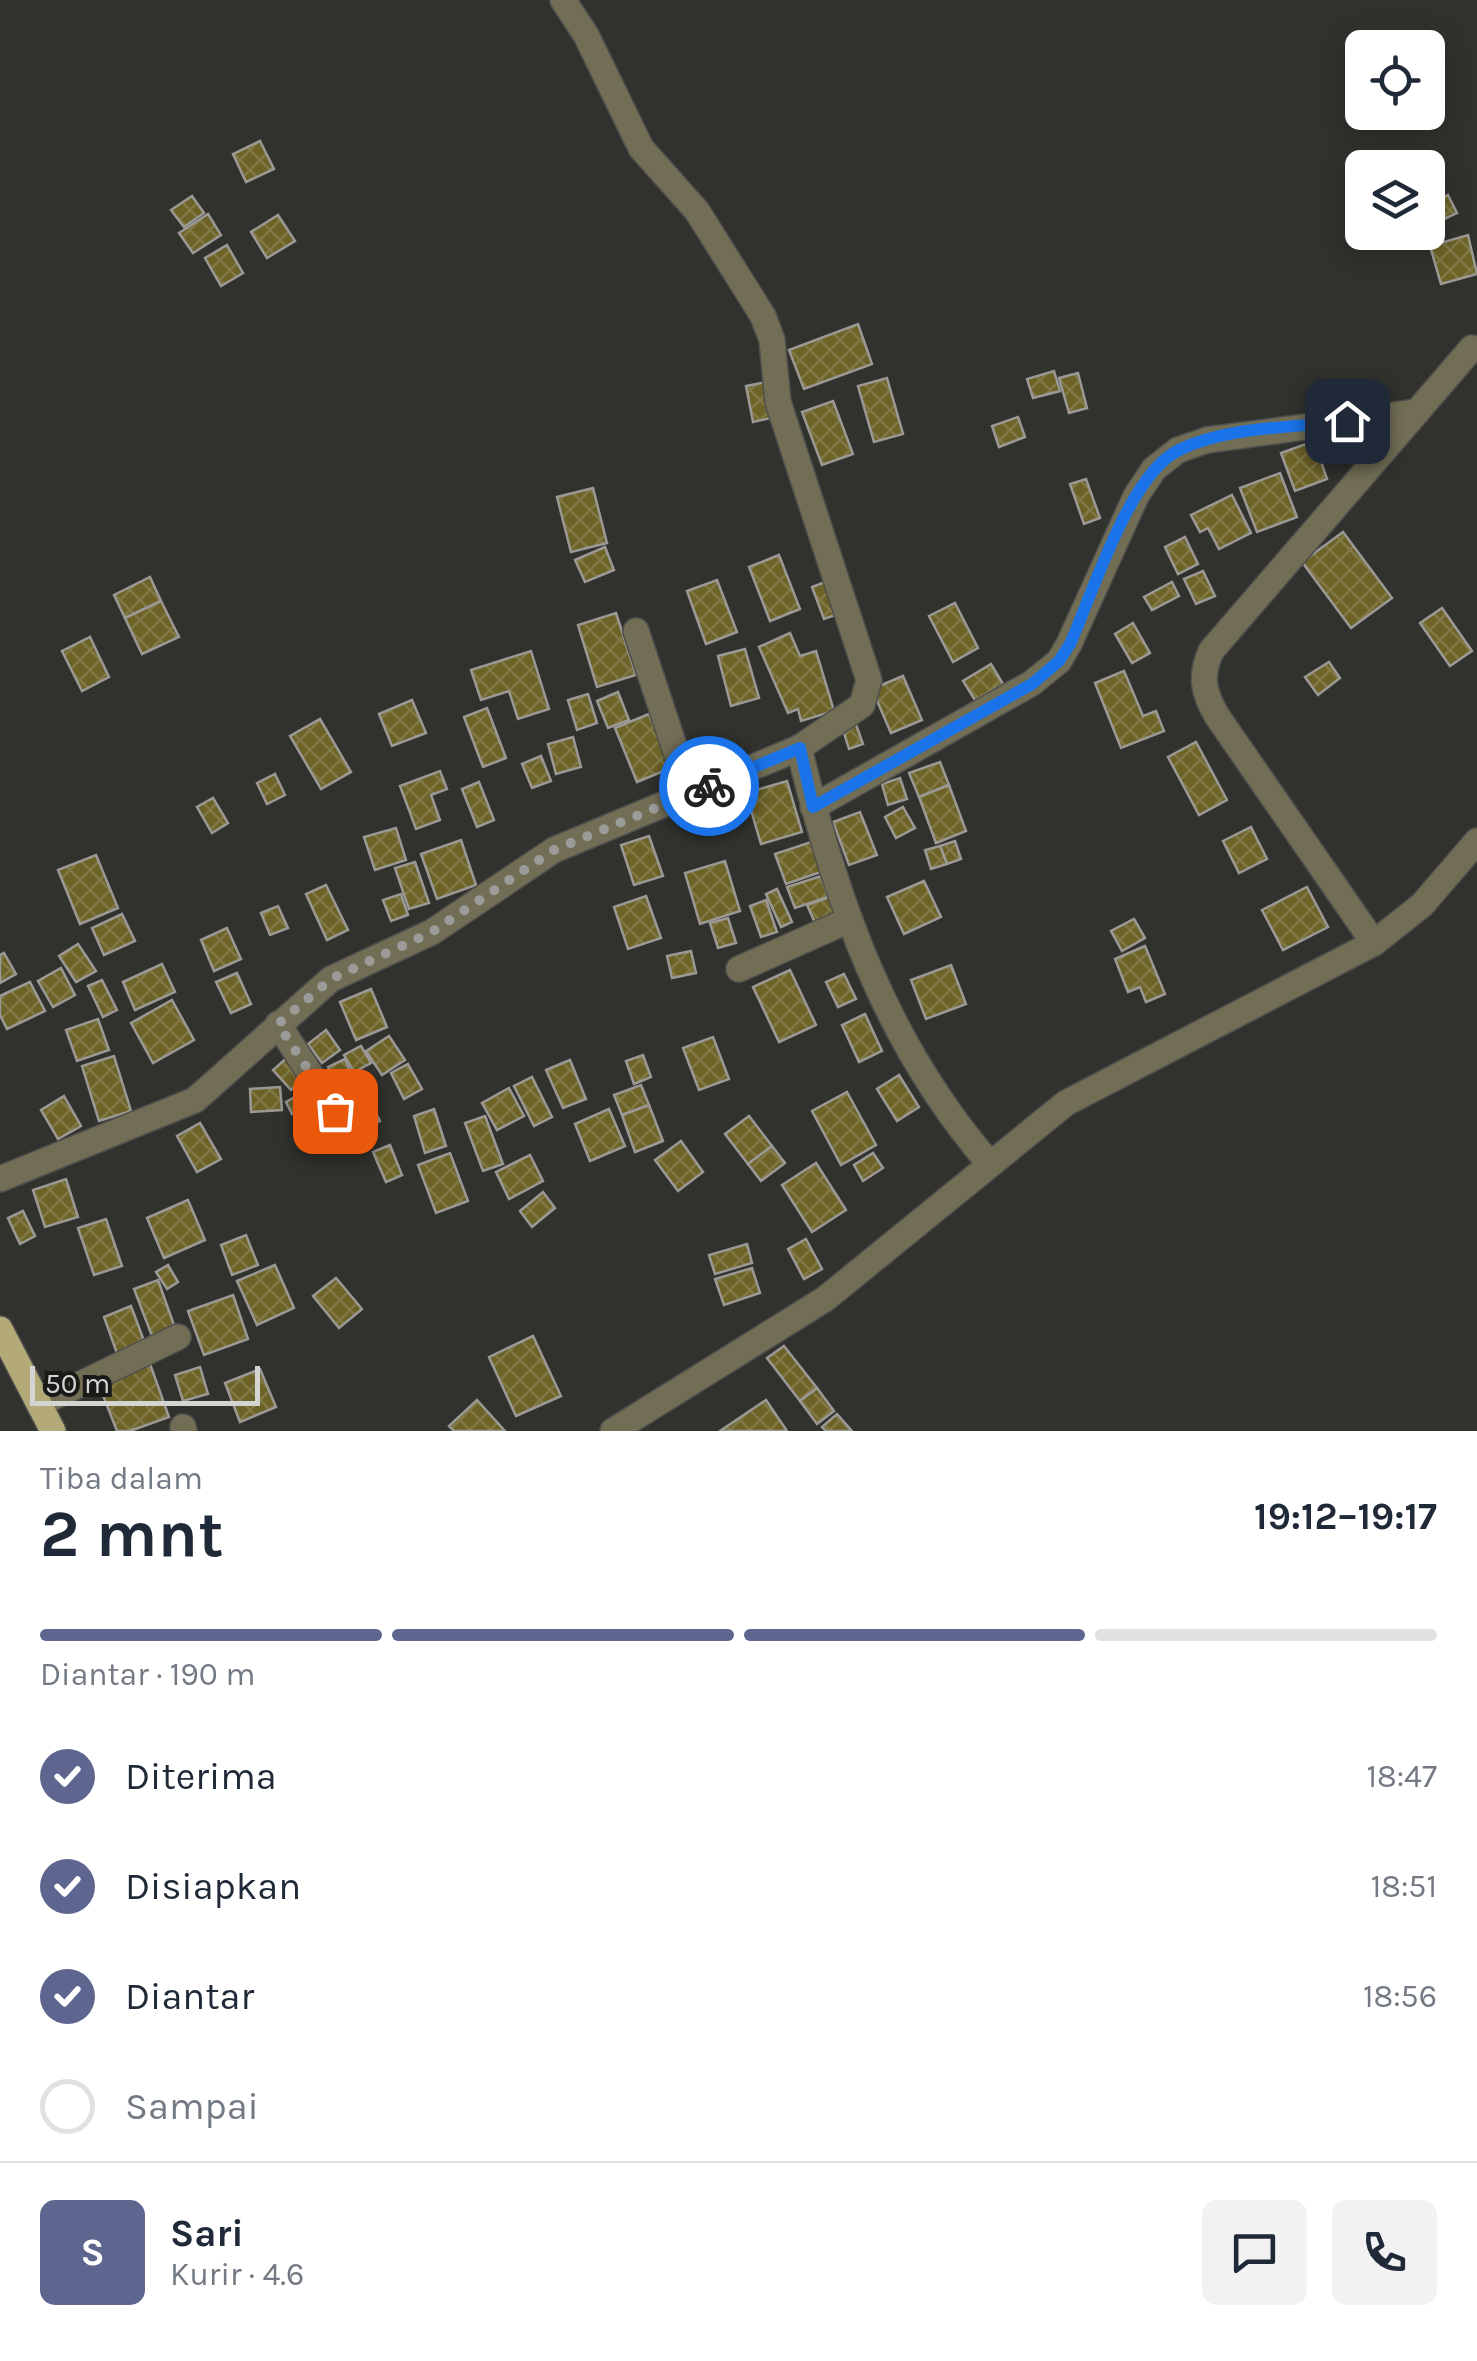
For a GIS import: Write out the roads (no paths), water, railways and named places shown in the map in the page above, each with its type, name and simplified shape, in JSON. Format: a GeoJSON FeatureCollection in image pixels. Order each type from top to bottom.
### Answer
{"type":"FeatureCollection","features":[{"type":"Feature","properties":{"kind":"main road"},"geometry":{"type":"LineString","coordinates":[[0,1328],[52,1431]]}},
{"type":"Feature","properties":{"kind":"street"},"geometry":{"type":"LineString","coordinates":[[0,1179],[195,1100],[331,979],[432,932],[554,850],[800,748],[862,704],[869,680],[778,402],[769,330],[697,210],[641,148],[586,35],[564,0]]}},
{"type":"Feature","properties":{"kind":"street"},"geometry":{"type":"LineString","coordinates":[[1371,938],[1217,716],[1203,685],[1204,669],[1212,651],[1472,348]]}},
{"type":"Feature","properties":{"kind":"street"},"geometry":{"type":"LineString","coordinates":[[813,807],[1032,684],[1059,661],[1136,496],[1154,469],[1178,450],[1207,440],[1417,412]]}},
{"type":"Feature","properties":{"kind":"street"},"geometry":{"type":"LineString","coordinates":[[636,631],[690,794]]}},
{"type":"Feature","properties":{"kind":"street"},"geometry":{"type":"LineString","coordinates":[[800,748],[813,807],[849,920],[895,1029],[978,1150]]}},
{"type":"Feature","properties":{"kind":"street"},"geometry":{"type":"LineString","coordinates":[[613,1431],[825,1299],[978,1150],[1371,938],[1422,905],[1477,841]]}},
{"type":"Feature","properties":{"kind":"street"},"geometry":{"type":"LineString","coordinates":[[739,969],[849,920]]}},
{"type":"Feature","properties":{"kind":"street"},"geometry":{"type":"LineString","coordinates":[[278,1024],[354,1140]]}},
{"type":"Feature","properties":{"kind":"street"},"geometry":{"type":"LineString","coordinates":[[39,1404],[178,1337]]}}]}
